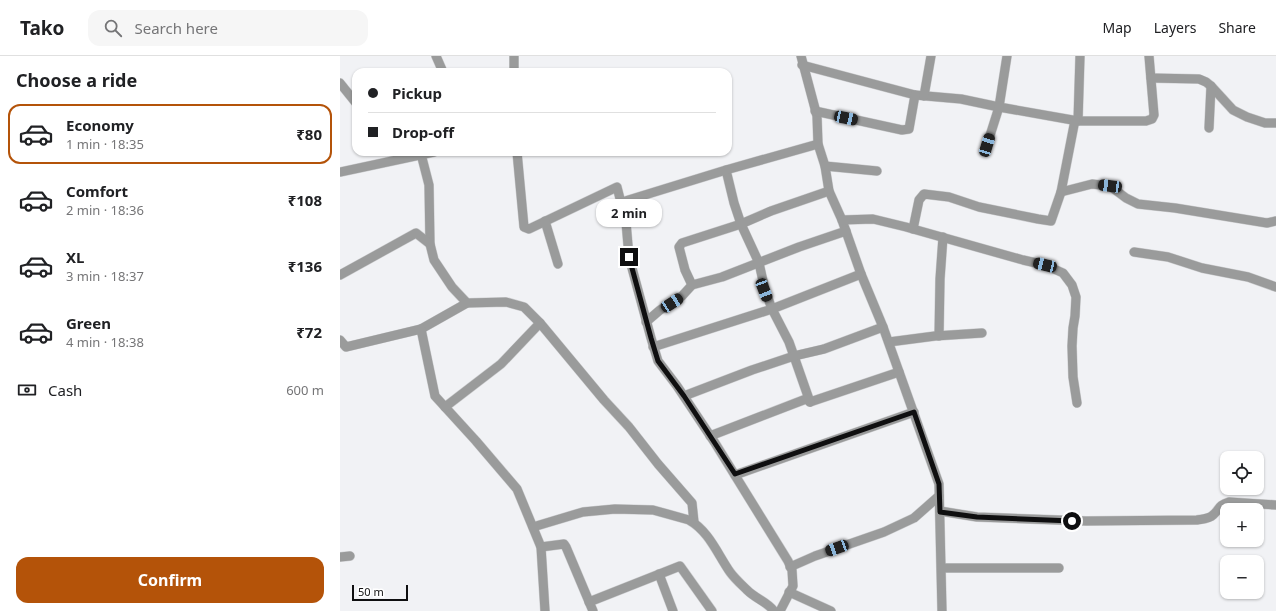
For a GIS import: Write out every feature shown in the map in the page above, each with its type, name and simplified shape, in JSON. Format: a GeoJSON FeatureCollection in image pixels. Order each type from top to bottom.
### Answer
{"type":"FeatureCollection","features":[{"type":"Feature","properties":{"kind":"street"},"geometry":{"type":"LineString","coordinates":[[436,56],[442,68]]}},
{"type":"Feature","properties":{"kind":"street"},"geometry":{"type":"LineString","coordinates":[[514,56],[514,68]]}},
{"type":"Feature","properties":{"kind":"street"},"geometry":{"type":"LineString","coordinates":[[815,111],[902,130],[910,129],[931,56]]}},
{"type":"Feature","properties":{"kind":"street"},"geometry":{"type":"LineString","coordinates":[[987,145],[999,107],[1007,56]]}},
{"type":"Feature","properties":{"kind":"street"},"geometry":{"type":"LineString","coordinates":[[913,229],[919,200],[924,194],[949,197],[979,207],[1038,219],[1051,220],[1061,192],[1077,121],[1080,56]]}},
{"type":"Feature","properties":{"kind":"street"},"geometry":{"type":"LineString","coordinates":[[802,61],[919,95],[961,99],[1077,121],[1146,121],[1152,119],[1154,115],[1149,56]]}},
{"type":"Feature","properties":{"kind":"street"},"geometry":{"type":"LineString","coordinates":[[802,61],[817,116],[818,144],[825,166],[830,191],[884,327],[939,484],[942,611]]}},
{"type":"Feature","properties":{"kind":"street"},"geometry":{"type":"LineString","coordinates":[[1151,78],[1199,79],[1211,86],[1232,110],[1265,123],[1276,123]]}},
{"type":"Feature","properties":{"kind":"street"},"geometry":{"type":"LineString","coordinates":[[340,83],[352,98]]}},
{"type":"Feature","properties":{"kind":"street"},"geometry":{"type":"LineString","coordinates":[[1209,128],[1211,86]]}},
{"type":"Feature","properties":{"kind":"street"},"geometry":{"type":"LineString","coordinates":[[622,202],[818,144]]}},
{"type":"Feature","properties":{"kind":"street"},"geometry":{"type":"LineString","coordinates":[[340,172],[398,156]]}},
{"type":"Feature","properties":{"kind":"street"},"geometry":{"type":"LineString","coordinates":[[421,156],[424,172],[429,185],[430,244],[434,260],[452,287],[466,303]]}},
{"type":"Feature","properties":{"kind":"street"},"geometry":{"type":"LineString","coordinates":[[517,156],[524,227],[529,229],[618,187],[626,222],[629,257],[658,361],[684,396],[735,474],[788,561],[793,586],[775,611],[766,602],[749,592],[731,573],[705,534],[694,522],[653,510],[615,509],[583,512],[533,527]]}},
{"type":"Feature","properties":{"kind":"street"},"geometry":{"type":"LineString","coordinates":[[825,166],[877,171]]}},
{"type":"Feature","properties":{"kind":"street"},"geometry":{"type":"LineString","coordinates":[[726,170],[741,224],[759,262],[764,290],[789,342],[810,402]]}},
{"type":"Feature","properties":{"kind":"street"},"geometry":{"type":"LineString","coordinates":[[1061,192],[1092,184],[1110,186],[1126,198],[1138,204],[1175,208],[1267,223],[1276,221]]}},
{"type":"Feature","properties":{"kind":"street"},"geometry":{"type":"LineString","coordinates":[[692,286],[679,246],[682,243],[741,224],[771,211],[830,191]]}},
{"type":"Feature","properties":{"kind":"street"},"geometry":{"type":"LineString","coordinates":[[842,220],[873,219],[1045,265],[1062,273],[1072,285],[1076,298],[1072,346],[1073,377],[1077,404]]}},
{"type":"Feature","properties":{"kind":"street"},"geometry":{"type":"LineString","coordinates":[[545,221],[558,264]]}},
{"type":"Feature","properties":{"kind":"street"},"geometry":{"type":"LineString","coordinates":[[646,322],[660,310],[682,296],[692,286],[722,277],[799,246],[846,231]]}},
{"type":"Feature","properties":{"kind":"street"},"geometry":{"type":"LineString","coordinates":[[340,275],[416,233],[430,244]]}},
{"type":"Feature","properties":{"kind":"street"},"geometry":{"type":"LineString","coordinates":[[939,336],[940,279],[943,238]]}},
{"type":"Feature","properties":{"kind":"street"},"geometry":{"type":"LineString","coordinates":[[1134,252],[1168,257],[1202,268],[1248,277],[1276,287]]}},
{"type":"Feature","properties":{"kind":"street"},"geometry":{"type":"LineString","coordinates":[[653,347],[772,309],[862,274]]}},
{"type":"Feature","properties":{"kind":"street"},"geometry":{"type":"LineString","coordinates":[[340,340],[346,348],[421,329],[466,303],[506,302],[524,307],[540,323],[692,503],[694,522]]}},
{"type":"Feature","properties":{"kind":"street"},"geometry":{"type":"LineString","coordinates":[[445,407],[501,364],[540,323]]}},
{"type":"Feature","properties":{"kind":"street"},"geometry":{"type":"LineString","coordinates":[[684,396],[794,356],[824,349],[884,327]]}},
{"type":"Feature","properties":{"kind":"street"},"geometry":{"type":"LineString","coordinates":[[421,329],[434,396],[517,489],[541,547],[545,611]]}},
{"type":"Feature","properties":{"kind":"street"},"geometry":{"type":"LineString","coordinates":[[889,342],[982,333]]}},
{"type":"Feature","properties":{"kind":"street"},"geometry":{"type":"LineString","coordinates":[[710,436],[806,399],[810,402],[899,372]]}},
{"type":"Feature","properties":{"kind":"street"},"geometry":{"type":"LineString","coordinates":[[735,474],[914,412]]}},
{"type":"Feature","properties":{"kind":"street"},"geometry":{"type":"LineString","coordinates":[[790,567],[834,548],[884,532],[914,518],[939,496]]}},
{"type":"Feature","properties":{"kind":"street"},"geometry":{"type":"LineString","coordinates":[[940,512],[977,517],[1086,521],[1197,520],[1213,515],[1218,508],[1229,502],[1276,505]]}},
{"type":"Feature","properties":{"kind":"street"},"geometry":{"type":"LineString","coordinates":[[541,547],[560,544],[564,544],[566,546],[593,611]]}},
{"type":"Feature","properties":{"kind":"street"},"geometry":{"type":"LineString","coordinates":[[340,557],[350,556]]}},
{"type":"Feature","properties":{"kind":"street"},"geometry":{"type":"LineString","coordinates":[[589,602],[680,566],[712,611]]}},
{"type":"Feature","properties":{"kind":"street"},"geometry":{"type":"LineString","coordinates":[[942,568],[1059,568]]}},
{"type":"Feature","properties":{"kind":"street"},"geometry":{"type":"LineString","coordinates":[[659,574],[673,611]]}},
{"type":"Feature","properties":{"kind":"street"},"geometry":{"type":"LineString","coordinates":[[789,592],[830,611]]}},
{"type":"Feature","properties":{"kind":"route"},"geometry":{"type":"LineString","coordinates":[[629,257],[658,361],[684,396],[735,474],[914,412],[939,484],[940,512],[977,517],[1072,521]]}}]}
